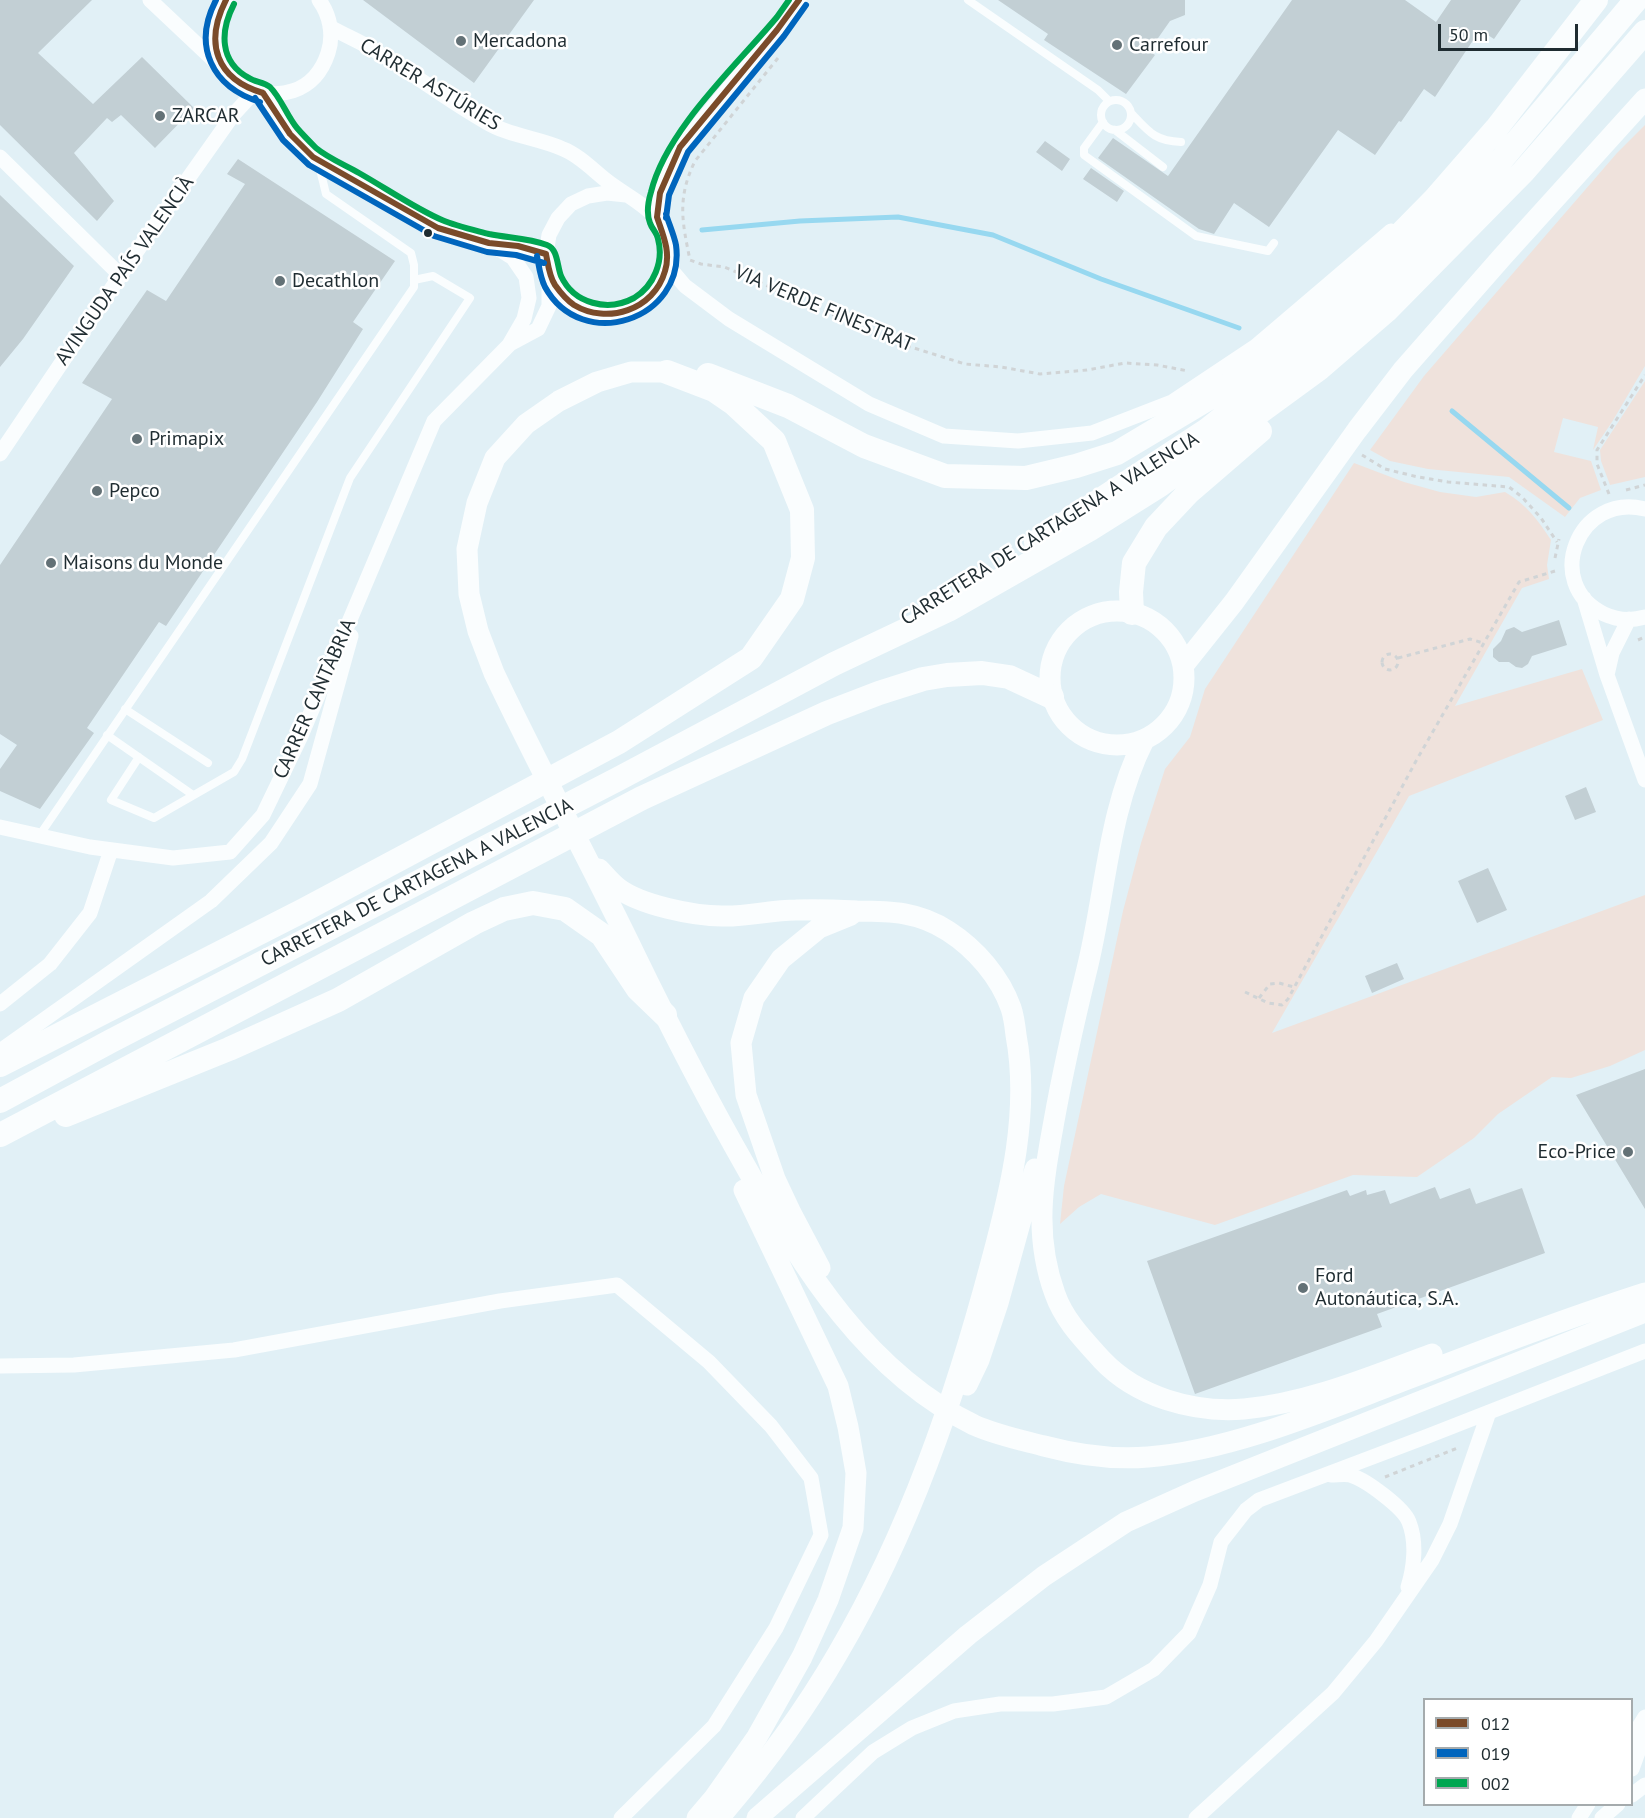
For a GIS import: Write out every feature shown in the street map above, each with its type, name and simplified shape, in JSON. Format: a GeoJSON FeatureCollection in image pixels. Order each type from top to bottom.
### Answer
{"type":"FeatureCollection","features":[{"type":"Feature","properties":{"kind":"highway"},"geometry":{"type":"LineString","coordinates":[[667,372],[708,375],[788,405],[864,446],[945,476],[1026,478],[1117,453],[1221,391],[1313,316],[1375,260],[1435,199],[1496,129],[1596,0]]}},
{"type":"Feature","properties":{"kind":"highway","name":"CARRETERA DE CARTAGENA A VALENCIA"},"geometry":{"type":"LineString","coordinates":[[834,664],[1066,524],[1207,430],[1297,358],[1366,297],[1502,159],[1636,0]]}},
{"type":"Feature","properties":{"kind":"highway","name":"CARRETERA DE CARTAGENA A VALENCIA"},"geometry":{"type":"LineString","coordinates":[[0,1101],[834,664],[948,610],[1081,535],[1160,485],[1320,369],[1386,311],[1523,172],[1645,32]]}},
{"type":"Feature","properties":{"kind":"highway"},"geometry":{"type":"LineString","coordinates":[[1132,613],[1131,592],[1134,563],[1156,527],[1188,493],[1331,371],[1386,311]]}},
{"type":"Feature","properties":{"kind":"highway"},"geometry":{"type":"LineString","coordinates":[[0,1065],[304,910],[608,748],[751,658],[792,599],[803,558],[802,510],[774,441],[733,403],[714,390],[667,372]]}},
{"type":"Feature","properties":{"kind":"highway"},"geometry":{"type":"LineString","coordinates":[[0,1135],[642,798],[827,713],[923,679],[947,675],[982,673],[1009,677],[1052,697]]}},
{"type":"Feature","properties":{"kind":"highway"},"geometry":{"type":"LineString","coordinates":[[0,1142],[229,1049],[316,1010],[338,1000],[474,922],[504,909],[533,903],[565,909],[602,935],[638,989],[664,1016]]}},
{"type":"Feature","properties":{"kind":"main road"},"geometry":{"type":"LineString","coordinates":[[1183,666],[1234,602],[1357,430],[1420,349],[1645,99]]}},
{"type":"Feature","properties":{"kind":"main road"},"geometry":{"type":"LineString","coordinates":[[667,372],[631,372],[597,382],[569,396],[526,424],[495,458],[477,503],[467,549],[469,594],[478,631],[494,673],[705,1095],[784,1235],[862,1340],[929,1397],[976,1425],[1068,1452],[1108,1457],[1147,1457],[1182,1452],[1292,1422],[1566,1318],[1645,1293]]}},
{"type":"Feature","properties":{"kind":"main road"},"geometry":{"type":"LineString","coordinates":[[1115,611],[1132,613],[1152,621],[1166,632],[1177,648],[1183,666],[1184,688],[1176,710],[1163,728],[1133,744],[1116,746],[1089,740],[1078,734],[1066,723],[1057,709],[1049,682],[1056,649],[1068,632],[1082,621],[1098,614],[1115,611]]}},
{"type":"Feature","properties":{"kind":"main road"},"geometry":{"type":"LineString","coordinates":[[941,1430],[967,1386],[979,1360],[998,1303],[1014,1238],[1061,1078],[1092,950],[1111,843],[1125,784],[1144,740]]}},
{"type":"Feature","properties":{"kind":"main road"},"geometry":{"type":"LineString","coordinates":[[586,855],[619,889],[663,909],[721,916],[796,910],[888,911],[921,916],[949,931],[976,953],[999,982],[1012,1010],[1019,1053],[1020,1101],[1011,1181],[1001,1228],[976,1318],[941,1430],[884,1565],[838,1654],[783,1739],[718,1818]]}},
{"type":"Feature","properties":{"kind":"main road"},"geometry":{"type":"LineString","coordinates":[[840,1312],[832,1289],[775,1179],[746,1095],[741,1043],[754,998],[781,959],[819,928],[860,911]]}},
{"type":"Feature","properties":{"kind":"main road"},"geometry":{"type":"LineString","coordinates":[[1061,1078],[1042,1187],[1041,1223],[1045,1258],[1056,1296],[1071,1323],[1114,1372],[1140,1389],[1178,1404],[1212,1409],[1243,1409],[1286,1403],[1504,1329],[1531,1322],[1566,1318]]}},
{"type":"Feature","properties":{"kind":"main road"},"geometry":{"type":"LineString","coordinates":[[697,1818],[757,1737],[802,1658],[828,1600],[853,1528],[856,1473],[838,1386],[740,1182],[718,1133],[705,1095]]}},
{"type":"Feature","properties":{"kind":"main road"},"geometry":{"type":"LineString","coordinates":[[757,1818],[978,1627],[1044,1576],[1126,1522],[1195,1491],[1645,1312]]}},
{"type":"Feature","properties":{"kind":"street"},"geometry":{"type":"LineString","coordinates":[[150,0],[239,83],[259,92],[288,92],[299,88],[313,78],[323,65],[331,38],[327,13],[319,0]]}},
{"type":"Feature","properties":{"kind":"street"},"geometry":{"type":"LineString","coordinates":[[226,0],[216,20],[214,36],[216,53],[226,72]]}},
{"type":"Feature","properties":{"kind":"street"},"geometry":{"type":"LineString","coordinates":[[657,217],[660,193],[680,147],[799,0]]}},
{"type":"Feature","properties":{"kind":"street","name":"CARRER ASTÚRIES"},"geometry":{"type":"LineString","coordinates":[[330,27],[376,51],[488,124],[566,150],[626,195]]}},
{"type":"Feature","properties":{"kind":"street"},"geometry":{"type":"LineString","coordinates":[[259,92],[290,134],[317,159],[438,228],[489,243],[518,246],[546,254]]}},
{"type":"Feature","properties":{"kind":"street","name":"AVINGUDA PAÍS VALENCIÀ"},"geometry":{"type":"LineString","coordinates":[[0,454],[233,115],[259,92]]}},
{"type":"Feature","properties":{"kind":"street"},"geometry":{"type":"LineString","coordinates":[[0,157],[121,276]]}},
{"type":"Feature","properties":{"kind":"street"},"geometry":{"type":"LineString","coordinates":[[508,345],[538,329],[549,306],[549,273],[546,254],[549,235],[558,218],[571,204],[588,196],[607,193],[626,195],[643,204],[657,217],[665,232],[669,249],[668,266],[661,284],[649,299],[633,310],[615,315],[596,314],[578,308],[562,296],[549,273]]}},
{"type":"Feature","properties":{"kind":"street"},"geometry":{"type":"LineString","coordinates":[[668,266],[685,286],[729,319],[869,404],[944,436],[1018,441],[1092,433],[1172,402],[1257,346],[1380,238],[1435,199]]}},
{"type":"Feature","properties":{"kind":"street"},"geometry":{"type":"LineString","coordinates":[[489,243],[513,258],[526,277],[529,298],[524,318],[508,345]]}},
{"type":"Feature","properties":{"kind":"street","name":"CARRER CANTÀBRIA"},"geometry":{"type":"LineString","coordinates":[[0,827],[38,837],[172,858],[230,852],[262,815],[300,738],[434,421],[508,345]]}},
{"type":"Feature","properties":{"kind":"street"},"geometry":{"type":"LineString","coordinates":[[1645,499],[1606,511],[1594,518],[1582,530],[1575,545],[1572,562],[1573,573],[1584,598],[1606,675],[1645,780]]}},
{"type":"Feature","properties":{"kind":"street"},"geometry":{"type":"LineString","coordinates":[[1623,507],[1645,508]]}},
{"type":"Feature","properties":{"kind":"street"},"geometry":{"type":"LineString","coordinates":[[0,1051],[211,901],[271,843],[310,784],[369,573]]}},
{"type":"Feature","properties":{"kind":"street"},"geometry":{"type":"LineString","coordinates":[[1584,598],[1597,610],[1607,615],[1629,620],[1645,617]]}},
{"type":"Feature","properties":{"kind":"street"},"geometry":{"type":"LineString","coordinates":[[1606,675],[1612,653],[1629,620]]}},
{"type":"Feature","properties":{"kind":"street"},"geometry":{"type":"LineString","coordinates":[[0,1004],[50,964],[90,913],[111,850]]}},
{"type":"Feature","properties":{"kind":"street"},"geometry":{"type":"LineString","coordinates":[[0,1366],[74,1365],[234,1350],[500,1302],[617,1285],[709,1362],[771,1426],[811,1479],[820,1535],[776,1628],[714,1726],[621,1818]]}},
{"type":"Feature","properties":{"kind":"street"},"geometry":{"type":"LineString","coordinates":[[803,1818],[873,1752],[912,1728],[954,1711],[1000,1704],[1053,1704],[1106,1697],[1154,1669],[1190,1633],[1210,1585],[1221,1542],[1246,1510],[1259,1500],[1645,1351]]}},
{"type":"Feature","properties":{"kind":"street"},"geometry":{"type":"LineString","coordinates":[[1196,1818],[1333,1693],[1376,1641],[1432,1560],[1450,1524],[1489,1412]]}},
{"type":"Feature","properties":{"kind":"street"},"geometry":{"type":"LineString","coordinates":[[1326,1475],[1351,1476],[1378,1490],[1409,1520],[1414,1549],[1413,1572],[1405,1599]]}},
{"type":"Feature","properties":{"kind":"street"},"geometry":{"type":"LineString","coordinates":[[1633,1736],[1645,1717]]}},
{"type":"Feature","properties":{"kind":"street"},"geometry":{"type":"LineString","coordinates":[[1633,1766],[1645,1732]]}},
{"type":"Feature","properties":{"kind":"street"},"geometry":{"type":"LineString","coordinates":[[1633,1794],[1645,1785]]}},
{"type":"Feature","properties":{"kind":"street"},"geometry":{"type":"LineString","coordinates":[[1602,1818],[1617,1806]]}},
{"type":"Feature","properties":{"kind":"lane"},"geometry":{"type":"LineString","coordinates":[[968,0],[1098,90],[1109,101]]}},
{"type":"Feature","properties":{"kind":"lane"},"geometry":{"type":"LineString","coordinates":[[1163,167],[1115,130],[1107,127],[1101,113],[1104,106],[1109,101],[1125,102],[1132,114],[1152,136],[1166,141],[1181,142]]}},
{"type":"Feature","properties":{"kind":"lane"},"geometry":{"type":"LineString","coordinates":[[1115,130],[1125,128],[1132,114]]}},
{"type":"Feature","properties":{"kind":"lane"},"geometry":{"type":"LineString","coordinates":[[1103,122],[1084,148],[1084,155],[1196,236],[1268,251],[1274,243]]}},
{"type":"Feature","properties":{"kind":"lane"},"geometry":{"type":"LineString","coordinates":[[38,837],[414,287],[414,265],[411,253],[326,194],[317,159]]}},
{"type":"Feature","properties":{"kind":"lane"},"geometry":{"type":"LineString","coordinates":[[139,758],[111,800],[154,818],[234,772],[242,759],[350,478],[470,298],[433,276],[414,280]]}},
{"type":"Feature","properties":{"kind":"lane"},"geometry":{"type":"LineString","coordinates":[[125,709],[208,764]]}},
{"type":"Feature","properties":{"kind":"lane"},"geometry":{"type":"LineString","coordinates":[[107,735],[193,795]]}},
{"type":"Feature","properties":{"kind":"path","name":"VIA VERDE FINESTRAT"},"geometry":{"type":"LineString","coordinates":[[785,50],[695,161],[682,194],[682,216],[690,260],[724,267],[754,279],[806,306],[866,325],[898,343],[965,364],[1040,374],[1087,370],[1125,363],[1157,365],[1191,371]]}},
{"type":"Feature","properties":{"kind":"path"},"geometry":{"type":"LineString","coordinates":[[1609,494],[1597,464],[1597,450],[1645,375]]}},
{"type":"Feature","properties":{"kind":"path"},"geometry":{"type":"LineString","coordinates":[[1362,455],[1385,469],[1418,477],[1509,487],[1541,518],[1557,542]]}},
{"type":"Feature","properties":{"kind":"path"},"geometry":{"type":"LineString","coordinates":[[1245,992],[1277,1006],[1282,1005],[1294,987],[1416,761],[1519,582],[1555,571]]}},
{"type":"Feature","properties":{"kind":"path"},"geometry":{"type":"LineString","coordinates":[[1398,658],[1399,663],[1394,669],[1388,670],[1383,666],[1383,658],[1388,654],[1398,658],[1470,639],[1483,643]]}},
{"type":"Feature","properties":{"kind":"path"},"geometry":{"type":"LineString","coordinates":[[1259,999],[1270,984],[1279,983],[1294,987]]}},
{"type":"Feature","properties":{"kind":"shaded area"},"geometry":{"type":"Polygon","coordinates":[[[1645,125],[1645,366],[1593,450],[1598,427],[1563,418],[1554,452],[1591,461],[1601,490],[1580,498],[1565,517],[1509,477],[1428,469],[1390,461],[1370,450],[1424,376],[1617,153],[1645,125]]]}},
{"type":"Feature","properties":{"kind":"shaded area"},"geometry":{"type":"Polygon","coordinates":[[[1645,381],[1645,477],[1610,485],[1601,461],[1600,450],[1645,381]]]}},
{"type":"Feature","properties":{"kind":"shaded area"},"geometry":{"type":"Polygon","coordinates":[[[1354,463],[1404,482],[1440,492],[1476,497],[1505,492],[1531,513],[1551,540],[1547,565],[1549,579],[1522,588],[1455,706],[1582,669],[1603,720],[1409,796],[1272,1033],[1645,895],[1645,1050],[1610,1066],[1571,1078],[1552,1077],[1498,1114],[1474,1138],[1417,1177],[1353,1175],[1215,1225],[1101,1194],[1079,1207],[1060,1224],[1064,1186],[1123,911],[1141,843],[1165,769],[1190,737],[1205,689],[1354,463]]]}},
{"type":"Feature","properties":{"kind":"building"},"geometry":{"type":"Polygon","coordinates":[[[0,0],[92,0],[38,53],[93,104],[142,57],[194,108],[155,148],[121,115],[112,122],[107,118],[74,153],[114,201],[97,221],[0,125],[0,0]]]}},
{"type":"Feature","properties":{"kind":"building","name":"Mercadona"},"geometry":{"type":"Polygon","coordinates":[[[363,0],[534,0],[474,83],[363,0]]]}},
{"type":"Feature","properties":{"kind":"building","name":"Carrefour"},"geometry":{"type":"Polygon","coordinates":[[[998,0],[1185,0],[1185,15],[1170,21],[1149,51],[1155,55],[1126,94],[1044,40],[1048,34],[998,0]]]}},
{"type":"Feature","properties":{"kind":"building"},"geometry":{"type":"Polygon","coordinates":[[[1292,0],[1405,0],[1436,22],[1451,0],[1521,0],[1494,39],[1480,30],[1435,97],[1424,89],[1375,155],[1338,130],[1269,227],[1234,203],[1214,234],[1199,229],[1098,158],[1113,138],[1168,176],[1292,0]]]}},
{"type":"Feature","properties":{"kind":"building"},"geometry":{"type":"Polygon","coordinates":[[[1045,141],[1070,159],[1062,171],[1036,152],[1045,141]]]}},
{"type":"Feature","properties":{"kind":"building"},"geometry":{"type":"Polygon","coordinates":[[[238,159],[395,261],[353,322],[363,329],[317,402],[166,626],[159,622],[87,728],[94,733],[40,809],[0,791],[0,769],[17,745],[0,734],[0,565],[112,399],[82,383],[147,290],[166,301],[245,184],[227,174],[238,159]]]}},
{"type":"Feature","properties":{"kind":"building"},"geometry":{"type":"Polygon","coordinates":[[[1091,168],[1124,191],[1117,202],[1083,179],[1091,168]]]}},
{"type":"Feature","properties":{"kind":"building"},"geometry":{"type":"Polygon","coordinates":[[[0,195],[74,266],[23,339],[0,367],[0,195]]]}},
{"type":"Feature","properties":{"kind":"building"},"geometry":{"type":"Polygon","coordinates":[[[1559,620],[1567,645],[1532,656],[1528,664],[1522,668],[1509,662],[1499,662],[1493,657],[1493,649],[1501,641],[1506,630],[1514,627],[1522,632],[1559,620]]]}},
{"type":"Feature","properties":{"kind":"building"},"geometry":{"type":"Polygon","coordinates":[[[1586,787],[1596,812],[1575,820],[1565,796],[1586,787]]]}},
{"type":"Feature","properties":{"kind":"building"},"geometry":{"type":"Polygon","coordinates":[[[1488,868],[1507,910],[1477,923],[1458,881],[1488,868]]]}},
{"type":"Feature","properties":{"kind":"building"},"geometry":{"type":"Polygon","coordinates":[[[1397,963],[1404,979],[1372,993],[1365,976],[1397,963]]]}},
{"type":"Feature","properties":{"kind":"building","name":"Eco-Price"},"geometry":{"type":"Polygon","coordinates":[[[1645,1069],[1645,1209],[1576,1095],[1645,1069]]]}},
{"type":"Feature","properties":{"kind":"building","name":"Ford Autonáutica, S.A."},"geometry":{"type":"Polygon","coordinates":[[[1435,1187],[1440,1199],[1470,1188],[1476,1204],[1522,1188],[1545,1253],[1377,1314],[1382,1327],[1195,1394],[1147,1261],[1347,1190],[1350,1196],[1366,1190],[1367,1195],[1385,1190],[1390,1204],[1435,1187]]]}},
{"type":"Feature","properties":{"kind":"waterway"},"geometry":{"type":"LineString","coordinates":[[702,230],[800,221],[898,217],[993,235],[1101,279],[1239,328]]}},
{"type":"Feature","properties":{"kind":"waterway"},"geometry":{"type":"LineString","coordinates":[[1452,411],[1569,508]]}},
{"type":"Feature","properties":{"kind":"transit line","name":"019"},"geometry":{"type":"LineString","coordinates":[[216,0],[206,33],[211,63],[230,86],[243,95],[260,102]]}},
{"type":"Feature","properties":{"kind":"transit line","name":"012"},"geometry":{"type":"LineString","coordinates":[[226,0],[216,31],[219,57],[225,69],[234,79],[263,93]]}},
{"type":"Feature","properties":{"kind":"transit line","name":"002"},"geometry":{"type":"LineString","coordinates":[[234,4],[226,25],[227,55],[239,71],[270,87],[297,128],[316,148],[442,220],[489,234],[526,239],[551,247],[567,286],[583,299],[603,305],[634,298],[652,280],[660,256],[660,247],[649,219],[648,207],[659,169],[671,145],[687,122],[789,0]]}},
{"type":"Feature","properties":{"kind":"transit line","name":"012"},"geometry":{"type":"LineString","coordinates":[[657,217],[660,193],[680,147],[799,0]]}},
{"type":"Feature","properties":{"kind":"transit line","name":"019"},"geometry":{"type":"LineString","coordinates":[[666,218],[669,195],[688,152],[784,36],[806,5]]}},
{"type":"Feature","properties":{"kind":"transit line","name":"012"},"geometry":{"type":"LineString","coordinates":[[263,93],[290,134],[313,157],[438,228],[489,243],[518,246],[546,254]]}},
{"type":"Feature","properties":{"kind":"transit line","name":"019"},"geometry":{"type":"LineString","coordinates":[[255,98],[283,140],[309,165],[434,236],[487,252],[516,255],[544,263]]}},
{"type":"Feature","properties":{"kind":"transit line","name":"019"},"geometry":{"type":"LineString","coordinates":[[537,256],[545,287],[562,308],[582,319],[605,323],[628,319],[649,309],[665,293],[675,271],[676,245],[666,214]]}},
{"type":"Feature","properties":{"kind":"transit line","name":"012"},"geometry":{"type":"LineString","coordinates":[[546,254],[553,281],[574,305],[601,314],[628,310],[651,296],[665,271],[667,250],[657,217]]}},
{"type":"Feature","properties":{"kind":"place","name":"Mercadona"},"geometry":{"type":"Point","coordinates":[461,41]}},
{"type":"Feature","properties":{"kind":"place","name":"Carrefour"},"geometry":{"type":"Point","coordinates":[1117,45]}},
{"type":"Feature","properties":{"kind":"place","name":"ZARCAR"},"geometry":{"type":"Point","coordinates":[160,116]}},
{"type":"Feature","properties":{"kind":"place","name":"Decathlon"},"geometry":{"type":"Point","coordinates":[280,281]}},
{"type":"Feature","properties":{"kind":"place","name":"Primapix"},"geometry":{"type":"Point","coordinates":[137,439]}},
{"type":"Feature","properties":{"kind":"place","name":"Pepco"},"geometry":{"type":"Point","coordinates":[97,491]}},
{"type":"Feature","properties":{"kind":"place","name":"Maisons du Monde"},"geometry":{"type":"Point","coordinates":[51,563]}},
{"type":"Feature","properties":{"kind":"place","name":"Eco-Price"},"geometry":{"type":"Point","coordinates":[1628,1152]}},
{"type":"Feature","properties":{"kind":"place","name":"Ford Autonáutica, S.A."},"geometry":{"type":"Point","coordinates":[1303,1288]}}]}
